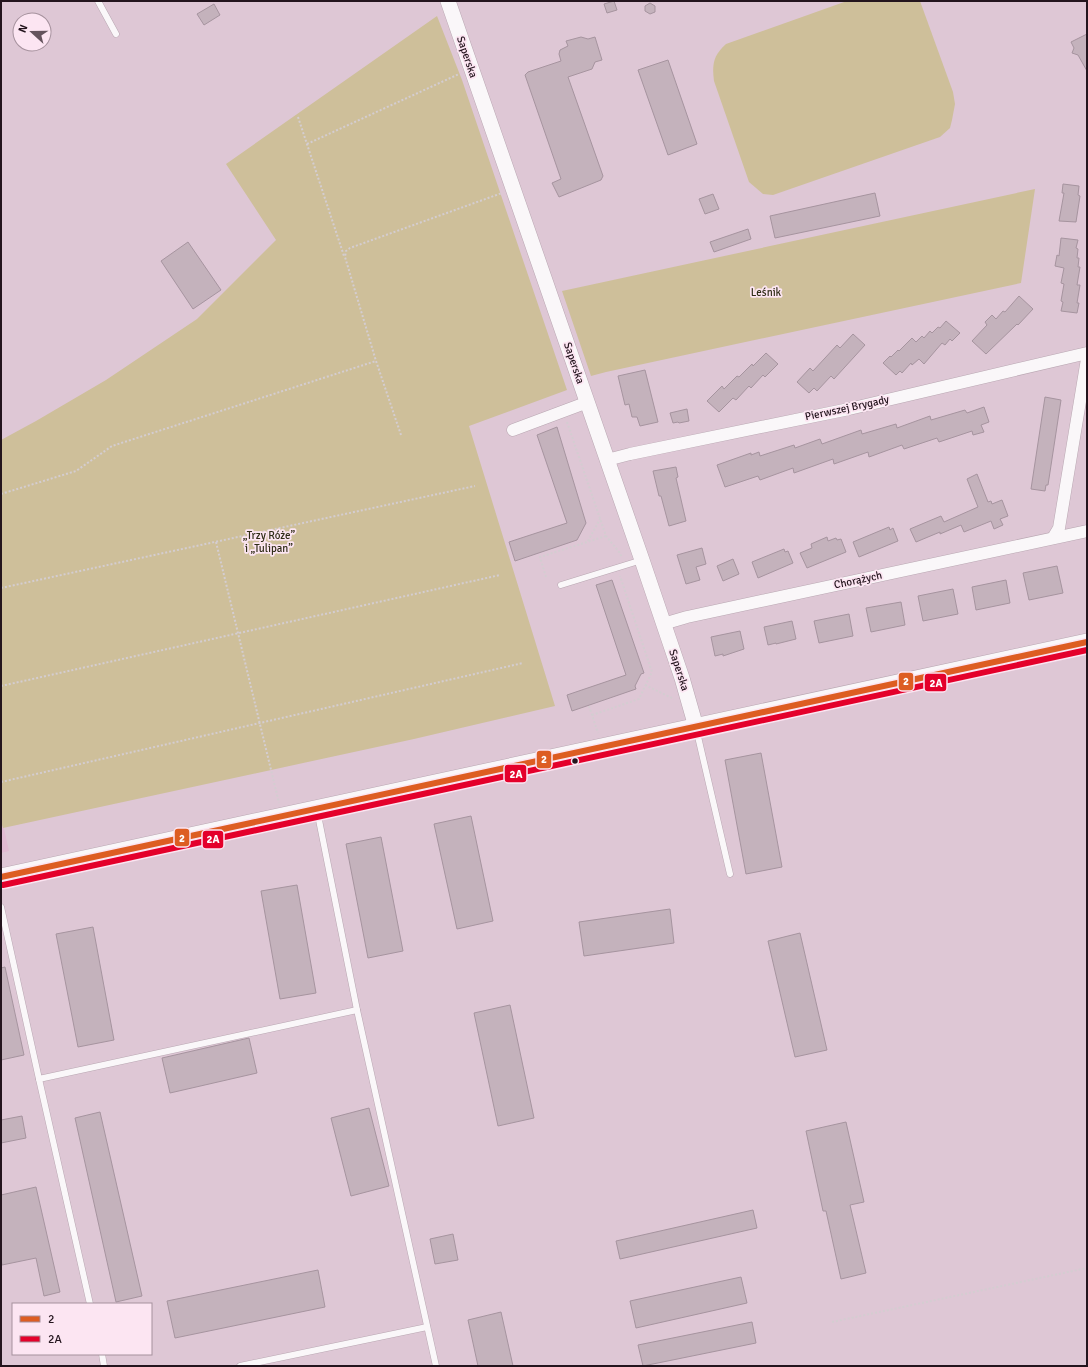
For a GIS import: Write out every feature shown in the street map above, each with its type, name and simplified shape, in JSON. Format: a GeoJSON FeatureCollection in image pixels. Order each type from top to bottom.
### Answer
{"type":"FeatureCollection","features":[{"type":"Feature","properties":{"kind":"main road"},"geometry":{"type":"LineString","coordinates":[[1,877],[1087,642]]}},
{"type":"Feature","properties":{"kind":"street","name":"Saperska"},"geometry":{"type":"LineString","coordinates":[[448,1],[642,560],[682,678],[696,727]]}},
{"type":"Feature","properties":{"kind":"street","name":"Pierwszej Brygady"},"geometry":{"type":"LineString","coordinates":[[607,460],[849,409],[1087,352]]}},
{"type":"Feature","properties":{"kind":"street"},"geometry":{"type":"LineString","coordinates":[[1053,538],[1059,528],[1087,359]]}},
{"type":"Feature","properties":{"kind":"street"},"geometry":{"type":"LineString","coordinates":[[513,430],[588,402]]}},
{"type":"Feature","properties":{"kind":"street","name":"Chorążych"},"geometry":{"type":"LineString","coordinates":[[663,624],[687,617],[1087,531]]}},
{"type":"Feature","properties":{"kind":"lane"},"geometry":{"type":"LineString","coordinates":[[98,1],[116,34]]}},
{"type":"Feature","properties":{"kind":"lane"},"geometry":{"type":"LineString","coordinates":[[561,585],[642,560]]}},
{"type":"Feature","properties":{"kind":"lane"},"geometry":{"type":"LineString","coordinates":[[696,727],[730,874]]}},
{"type":"Feature","properties":{"kind":"lane"},"geometry":{"type":"LineString","coordinates":[[316,809],[357,1010],[436,1366]]}},
{"type":"Feature","properties":{"kind":"lane"},"geometry":{"type":"LineString","coordinates":[[1,907],[90,1303]]}},
{"type":"Feature","properties":{"kind":"lane"},"geometry":{"type":"LineString","coordinates":[[39,1079],[357,1010]]}},
{"type":"Feature","properties":{"kind":"lane"},"geometry":{"type":"LineString","coordinates":[[240,1366],[427,1327]]}},
{"type":"Feature","properties":{"kind":"lane"},"geometry":{"type":"LineString","coordinates":[[102,1355],[104,1366]]}},
{"type":"Feature","properties":{"kind":"path"},"geometry":{"type":"LineString","coordinates":[[307,144],[471,68]]}},
{"type":"Feature","properties":{"kind":"path"},"geometry":{"type":"LineString","coordinates":[[298,117],[345,257],[376,361],[401,435]]}},
{"type":"Feature","properties":{"kind":"path"},"geometry":{"type":"LineString","coordinates":[[345,257],[346,252],[350,248],[513,189]]}},
{"type":"Feature","properties":{"kind":"path"},"geometry":{"type":"LineString","coordinates":[[1,494],[76,471],[112,446],[376,361]]}},
{"type":"Feature","properties":{"kind":"path"},"geometry":{"type":"LineString","coordinates":[[564,411],[606,536],[620,553],[624,565]]}},
{"type":"Feature","properties":{"kind":"path"},"geometry":{"type":"LineString","coordinates":[[1,588],[475,486]]}},
{"type":"Feature","properties":{"kind":"path"},"geometry":{"type":"LineString","coordinates":[[588,541],[600,519]]}},
{"type":"Feature","properties":{"kind":"path"},"geometry":{"type":"LineString","coordinates":[[546,577],[540,557],[606,536]]}},
{"type":"Feature","properties":{"kind":"path"},"geometry":{"type":"LineString","coordinates":[[216,542],[282,816]]}},
{"type":"Feature","properties":{"kind":"path"},"geometry":{"type":"LineString","coordinates":[[592,714],[639,698],[652,672],[617,568]]}},
{"type":"Feature","properties":{"kind":"path"},"geometry":{"type":"LineString","coordinates":[[1,686],[500,575]]}},
{"type":"Feature","properties":{"kind":"path"},"geometry":{"type":"LineString","coordinates":[[1,782],[523,664]]}},
{"type":"Feature","properties":{"kind":"path"},"geometry":{"type":"LineString","coordinates":[[645,685],[674,699]]}},
{"type":"Feature","properties":{"kind":"path"},"geometry":{"type":"LineString","coordinates":[[589,706],[598,735]]}},
{"type":"Feature","properties":{"kind":"path"},"geometry":{"type":"LineString","coordinates":[[832,1322],[1087,1268]]}},
{"type":"Feature","properties":{"kind":"shaded area"},"geometry":{"type":"Polygon","coordinates":[[[1,815],[9,851],[1,853],[1,815]]]}},
{"type":"Feature","properties":{"kind":"green space"},"geometry":{"type":"Polygon","coordinates":[[[847,1],[920,1],[953,92],[955,104],[950,128],[940,137],[773,195],[763,194],[749,182],[714,81],[713,65],[716,56],[726,44],[847,1]]]}},
{"type":"Feature","properties":{"kind":"green space","name":"„Trzy Róże” i „Tulipan”"},"geometry":{"type":"Polygon","coordinates":[[[437,16],[462,80],[567,390],[469,426],[555,706],[414,739],[3,828],[1,822],[1,440],[106,380],[197,319],[276,240],[226,164],[437,16]]]}},
{"type":"Feature","properties":{"kind":"green space","name":"Leśnik"},"geometry":{"type":"Polygon","coordinates":[[[1035,189],[1021,283],[591,376],[562,291],[1035,189]]]}},
{"type":"Feature","properties":{"kind":"building"},"geometry":{"type":"Polygon","coordinates":[[[614,1],[617,10],[607,13],[604,4],[614,1]]]}},
{"type":"Feature","properties":{"kind":"building"},"geometry":{"type":"Polygon","coordinates":[[[650,3],[655,6],[655,12],[650,14],[645,11],[645,6],[650,3]]]}},
{"type":"Feature","properties":{"kind":"building"},"geometry":{"type":"Polygon","coordinates":[[[214,4],[220,15],[204,25],[197,14],[214,4]]]}},
{"type":"Feature","properties":{"kind":"building"},"geometry":{"type":"Polygon","coordinates":[[[1087,34],[1087,71],[1078,55],[1072,53],[1074,48],[1071,42],[1087,34]]]}},
{"type":"Feature","properties":{"kind":"building"},"geometry":{"type":"Polygon","coordinates":[[[581,37],[588,39],[595,37],[602,60],[595,62],[592,69],[568,77],[603,176],[601,180],[559,197],[552,183],[561,179],[525,75],[528,72],[561,61],[559,54],[560,50],[568,46],[566,41],[581,37]]]}},
{"type":"Feature","properties":{"kind":"building"},"geometry":{"type":"Polygon","coordinates":[[[668,60],[697,144],[668,155],[638,70],[668,60]]]}},
{"type":"Feature","properties":{"kind":"building"},"geometry":{"type":"Polygon","coordinates":[[[1063,184],[1079,186],[1078,195],[1080,196],[1076,222],[1059,221],[1064,193],[1062,193],[1063,184]]]}},
{"type":"Feature","properties":{"kind":"building"},"geometry":{"type":"Polygon","coordinates":[[[875,193],[880,216],[775,238],[770,216],[875,193]]]}},
{"type":"Feature","properties":{"kind":"building"},"geometry":{"type":"Polygon","coordinates":[[[713,194],[719,209],[705,214],[699,199],[713,194]]]}},
{"type":"Feature","properties":{"kind":"building"},"geometry":{"type":"Polygon","coordinates":[[[748,229],[751,239],[714,252],[710,242],[748,229]]]}},
{"type":"Feature","properties":{"kind":"building"},"geometry":{"type":"Polygon","coordinates":[[[1061,238],[1078,240],[1076,248],[1078,249],[1077,258],[1079,258],[1078,267],[1080,267],[1077,285],[1080,285],[1077,313],[1061,311],[1064,284],[1061,283],[1064,268],[1055,266],[1057,255],[1059,256],[1061,238]]]}},
{"type":"Feature","properties":{"kind":"building"},"geometry":{"type":"Polygon","coordinates":[[[188,242],[221,290],[193,309],[161,261],[188,242]]]}},
{"type":"Feature","properties":{"kind":"building"},"geometry":{"type":"Polygon","coordinates":[[[1019,296],[1033,309],[986,354],[972,341],[987,325],[985,322],[992,315],[996,319],[1003,311],[1005,312],[1019,296]]]}},
{"type":"Feature","properties":{"kind":"building"},"geometry":{"type":"Polygon","coordinates":[[[946,321],[960,333],[952,341],[950,339],[945,345],[942,343],[924,364],[919,359],[912,365],[911,363],[902,373],[900,371],[896,375],[883,363],[898,350],[899,351],[912,338],[916,342],[922,336],[924,338],[930,331],[932,333],[938,327],[940,328],[946,321]]]}},
{"type":"Feature","properties":{"kind":"building"},"geometry":{"type":"Polygon","coordinates":[[[853,334],[865,345],[834,379],[831,376],[817,391],[814,388],[809,393],[797,382],[810,368],[813,371],[837,345],[840,348],[853,334]]]}},
{"type":"Feature","properties":{"kind":"building"},"geometry":{"type":"Polygon","coordinates":[[[766,353],[778,364],[765,377],[763,375],[751,388],[749,386],[736,400],[733,398],[719,412],[707,401],[722,386],[724,389],[752,364],[753,366],[766,353]]]}},
{"type":"Feature","properties":{"kind":"building"},"geometry":{"type":"Polygon","coordinates":[[[645,370],[658,422],[640,426],[637,417],[632,417],[629,404],[625,405],[618,376],[645,370]]]}},
{"type":"Feature","properties":{"kind":"building"},"geometry":{"type":"Polygon","coordinates":[[[1045,397],[1061,400],[1048,485],[1046,485],[1045,491],[1031,489],[1045,397]]]}},
{"type":"Feature","properties":{"kind":"building"},"geometry":{"type":"Polygon","coordinates":[[[984,407],[989,422],[981,425],[984,432],[973,435],[972,431],[939,442],[937,438],[904,449],[902,445],[869,457],[868,452],[834,464],[833,459],[794,473],[793,468],[760,480],[758,476],[725,487],[717,465],[751,453],[751,455],[759,452],[760,456],[794,445],[795,448],[820,439],[822,444],[861,430],[862,434],[896,424],[897,428],[930,416],[931,420],[965,410],[967,413],[984,407]]]}},
{"type":"Feature","properties":{"kind":"building"},"geometry":{"type":"Polygon","coordinates":[[[687,409],[689,421],[673,423],[670,413],[687,409]]]}},
{"type":"Feature","properties":{"kind":"building"},"geometry":{"type":"Polygon","coordinates":[[[557,427],[586,523],[577,540],[515,561],[509,542],[567,523],[537,435],[557,427]]]}},
{"type":"Feature","properties":{"kind":"building"},"geometry":{"type":"Polygon","coordinates":[[[676,467],[678,477],[676,478],[686,521],[669,526],[661,496],[659,496],[653,471],[676,467]]]}},
{"type":"Feature","properties":{"kind":"building"},"geometry":{"type":"Polygon","coordinates":[[[977,474],[988,502],[991,501],[992,504],[1002,500],[1008,516],[1000,519],[1003,525],[994,529],[991,521],[964,532],[961,525],[916,542],[910,529],[941,516],[944,522],[978,507],[967,479],[977,474]]]}},
{"type":"Feature","properties":{"kind":"building"},"geometry":{"type":"Polygon","coordinates":[[[889,527],[890,530],[893,528],[898,541],[859,557],[853,542],[889,527]]]}},
{"type":"Feature","properties":{"kind":"building"},"geometry":{"type":"Polygon","coordinates":[[[827,537],[828,541],[836,538],[837,540],[841,539],[846,552],[807,568],[800,553],[812,548],[811,544],[827,537]]]}},
{"type":"Feature","properties":{"kind":"building"},"geometry":{"type":"Polygon","coordinates":[[[702,548],[706,564],[696,567],[700,580],[686,584],[677,555],[702,548]]]}},
{"type":"Feature","properties":{"kind":"building"},"geometry":{"type":"Polygon","coordinates":[[[784,549],[785,552],[788,551],[793,563],[758,578],[752,562],[784,549]]]}},
{"type":"Feature","properties":{"kind":"building"},"geometry":{"type":"Polygon","coordinates":[[[733,559],[739,574],[723,581],[717,566],[733,559]]]}},
{"type":"Feature","properties":{"kind":"building"},"geometry":{"type":"Polygon","coordinates":[[[1057,566],[1063,593],[1029,600],[1023,573],[1057,566]]]}},
{"type":"Feature","properties":{"kind":"building"},"geometry":{"type":"Polygon","coordinates":[[[612,580],[644,673],[641,674],[635,686],[636,689],[572,711],[567,695],[626,675],[596,585],[612,580]]]}},
{"type":"Feature","properties":{"kind":"building"},"geometry":{"type":"Polygon","coordinates":[[[1006,580],[1010,603],[976,610],[972,587],[1006,580]]]}},
{"type":"Feature","properties":{"kind":"building"},"geometry":{"type":"Polygon","coordinates":[[[953,589],[958,614],[923,621],[918,596],[953,589]]]}},
{"type":"Feature","properties":{"kind":"building"},"geometry":{"type":"Polygon","coordinates":[[[901,602],[905,625],[871,632],[866,608],[901,602]]]}},
{"type":"Feature","properties":{"kind":"building"},"geometry":{"type":"Polygon","coordinates":[[[849,614],[853,636],[819,643],[814,621],[849,614]]]}},
{"type":"Feature","properties":{"kind":"building"},"geometry":{"type":"Polygon","coordinates":[[[792,621],[796,639],[768,645],[764,627],[792,621]]]}},
{"type":"Feature","properties":{"kind":"building"},"geometry":{"type":"Polygon","coordinates":[[[740,631],[744,649],[723,656],[723,654],[715,656],[711,637],[740,631]]]}},
{"type":"Feature","properties":{"kind":"building"},"geometry":{"type":"Polygon","coordinates":[[[761,753],[782,867],[746,874],[725,760],[761,753]]]}},
{"type":"Feature","properties":{"kind":"building"},"geometry":{"type":"Polygon","coordinates":[[[471,816],[493,921],[457,929],[434,824],[471,816]]]}},
{"type":"Feature","properties":{"kind":"building"},"geometry":{"type":"Polygon","coordinates":[[[381,837],[403,951],[368,958],[346,844],[381,837]]]}},
{"type":"Feature","properties":{"kind":"building"},"geometry":{"type":"Polygon","coordinates":[[[297,885],[316,993],[280,999],[261,891],[297,885]]]}},
{"type":"Feature","properties":{"kind":"building"},"geometry":{"type":"Polygon","coordinates":[[[670,909],[674,943],[584,956],[579,922],[670,909]]]}},
{"type":"Feature","properties":{"kind":"building"},"geometry":{"type":"Polygon","coordinates":[[[93,927],[114,1040],[78,1047],[56,934],[93,927]]]}},
{"type":"Feature","properties":{"kind":"building"},"geometry":{"type":"Polygon","coordinates":[[[800,933],[827,1050],[795,1057],[768,941],[800,933]]]}},
{"type":"Feature","properties":{"kind":"building"},"geometry":{"type":"Polygon","coordinates":[[[5,967],[24,1055],[1,1060],[1,968],[5,967]]]}},
{"type":"Feature","properties":{"kind":"building"},"geometry":{"type":"Polygon","coordinates":[[[510,1005],[534,1118],[498,1126],[474,1013],[510,1005]]]}},
{"type":"Feature","properties":{"kind":"building"},"geometry":{"type":"Polygon","coordinates":[[[249,1038],[257,1073],[170,1093],[162,1058],[249,1038]]]}},
{"type":"Feature","properties":{"kind":"building"},"geometry":{"type":"Polygon","coordinates":[[[369,1108],[389,1186],[351,1196],[331,1118],[369,1108]]]}},
{"type":"Feature","properties":{"kind":"building"},"geometry":{"type":"Polygon","coordinates":[[[100,1112],[142,1296],[116,1302],[75,1118],[100,1112]]]}},
{"type":"Feature","properties":{"kind":"building"},"geometry":{"type":"Polygon","coordinates":[[[22,1116],[26,1138],[1,1143],[1,1120],[22,1116]]]}},
{"type":"Feature","properties":{"kind":"building"},"geometry":{"type":"Polygon","coordinates":[[[846,1122],[864,1202],[850,1205],[866,1273],[841,1279],[826,1211],[823,1211],[806,1131],[846,1122]]]}},
{"type":"Feature","properties":{"kind":"building"},"geometry":{"type":"Polygon","coordinates":[[[36,1187],[60,1292],[44,1296],[36,1258],[2,1265],[1,1259],[1,1195],[36,1187]]]}},
{"type":"Feature","properties":{"kind":"building"},"geometry":{"type":"Polygon","coordinates":[[[753,1210],[757,1228],[620,1259],[616,1241],[753,1210]]]}},
{"type":"Feature","properties":{"kind":"building"},"geometry":{"type":"Polygon","coordinates":[[[453,1234],[458,1260],[435,1264],[430,1239],[453,1234]]]}},
{"type":"Feature","properties":{"kind":"building"},"geometry":{"type":"Polygon","coordinates":[[[318,1270],[325,1307],[175,1338],[167,1301],[318,1270]]]}},
{"type":"Feature","properties":{"kind":"building"},"geometry":{"type":"Polygon","coordinates":[[[741,1277],[747,1303],[636,1328],[630,1301],[741,1277]]]}},
{"type":"Feature","properties":{"kind":"building"},"geometry":{"type":"Polygon","coordinates":[[[501,1312],[513,1366],[478,1366],[468,1320],[501,1312]]]}},
{"type":"Feature","properties":{"kind":"building"},"geometry":{"type":"Polygon","coordinates":[[[752,1322],[756,1343],[643,1366],[638,1345],[752,1322]]]}},
{"type":"Feature","properties":{"kind":"transit line","name":"2"},"geometry":{"type":"LineString","coordinates":[[1,877],[1087,642]]}},
{"type":"Feature","properties":{"kind":"transit line","name":"2A"},"geometry":{"type":"LineString","coordinates":[[3,885],[1087,650]]}}]}
